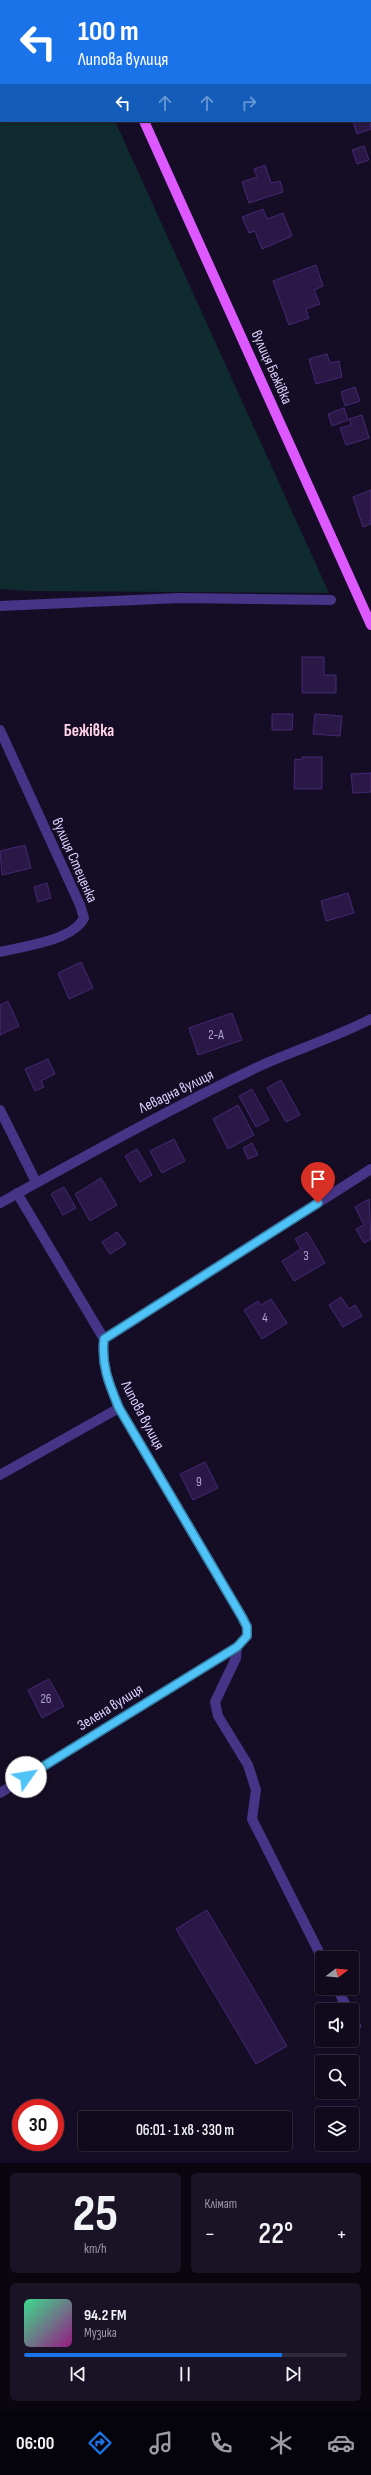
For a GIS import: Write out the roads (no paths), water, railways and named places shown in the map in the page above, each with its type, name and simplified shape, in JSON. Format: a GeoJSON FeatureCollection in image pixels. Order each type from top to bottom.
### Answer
{"type":"FeatureCollection","features":[{"type":"Feature","properties":{"kind":"main road","name":"вулиця Бежівка"},"geometry":{"type":"LineString","coordinates":[[144,122],[371,625]]}},
{"type":"Feature","properties":{"kind":"street"},"geometry":{"type":"LineString","coordinates":[[0,606],[180,598],[331,600]]}},
{"type":"Feature","properties":{"kind":"street","name":"вулиця Стеценка"},"geometry":{"type":"LineString","coordinates":[[0,730],[80,905],[84,918],[80,926],[70,934],[0,952]]}},
{"type":"Feature","properties":{"kind":"street","name":"Левадна вулиця"},"geometry":{"type":"LineString","coordinates":[[0,1203],[36,1182],[190,1100],[263,1065],[371,1019]]}},
{"type":"Feature","properties":{"kind":"street"},"geometry":{"type":"LineString","coordinates":[[0,1110],[36,1182]]}},
{"type":"Feature","properties":{"kind":"street"},"geometry":{"type":"LineString","coordinates":[[17,1193],[104,1339],[371,1169]]}},
{"type":"Feature","properties":{"kind":"street","name":"Липова вулиця"},"geometry":{"type":"LineString","coordinates":[[104,1339],[102,1357],[106,1378],[119,1408],[247,1627],[247,1636],[237,1647]]}},
{"type":"Feature","properties":{"kind":"street"},"geometry":{"type":"LineString","coordinates":[[0,1475],[119,1408]]}},
{"type":"Feature","properties":{"kind":"street"},"geometry":{"type":"LineString","coordinates":[[237,1647],[236,1658],[215,1702],[218,1716],[248,1765],[256,1790],[252,1819],[318,1951]]}},
{"type":"Feature","properties":{"kind":"street","name":"Зелена вулиця"},"geometry":{"type":"LineString","coordinates":[[0,1793],[237,1647]]}},
{"type":"Feature","properties":{"kind":"district","name":"Бежівка"},"geometry":{"type":"Point","coordinates":[89,730]}}]}
